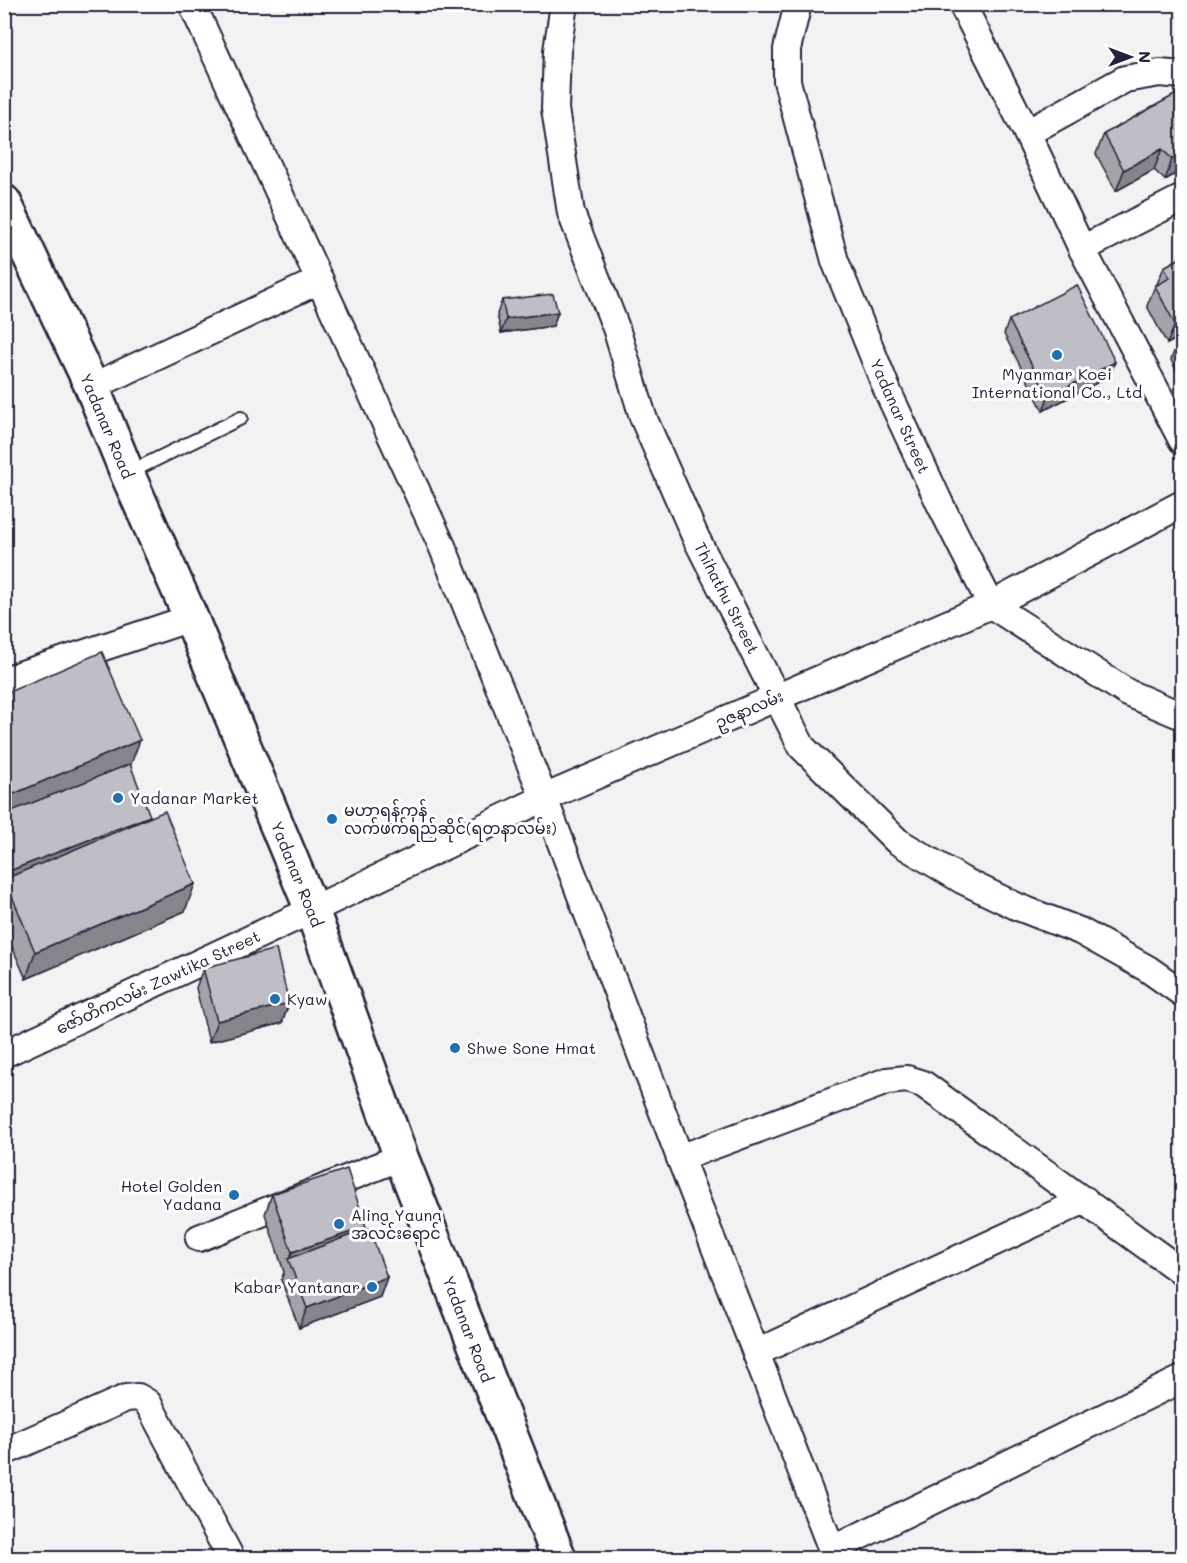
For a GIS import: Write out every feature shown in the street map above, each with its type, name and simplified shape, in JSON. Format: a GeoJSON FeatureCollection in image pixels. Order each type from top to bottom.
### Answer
{"type":"FeatureCollection","features":[{"type":"Feature","properties":{"kind":"main road","name":"Yadanar Road"},"geometry":{"type":"LineString","coordinates":[[4,202],[92,387],[312,910],[401,1157],[559,1558]]}},
{"type":"Feature","properties":{"kind":"street"},"geometry":{"type":"LineString","coordinates":[[192,4],[442,546],[544,798],[833,1554],[1182,1379]]}},
{"type":"Feature","properties":{"kind":"street","name":"Thihathu Street"},"geometry":{"type":"LineString","coordinates":[[564,4],[557,51],[555,109],[571,213],[616,328],[643,417],[695,536],[802,747],[897,842],[962,880],[1018,907],[1080,931],[1148,969],[1182,993]]}},
{"type":"Feature","properties":{"kind":"street","name":"Yadanar Street"},"geometry":{"type":"LineString","coordinates":[[798,4],[787,49],[787,81],[835,261],[888,392],[940,504],[991,605]]}},
{"type":"Feature","properties":{"kind":"street"},"geometry":{"type":"LineString","coordinates":[[962,4],[1082,249],[1182,440]]}},
{"type":"Feature","properties":{"kind":"street"},"geometry":{"type":"LineString","coordinates":[[1027,133],[1125,79],[1160,73],[1182,75]]}},
{"type":"Feature","properties":{"kind":"street"},"geometry":{"type":"LineString","coordinates":[[1082,249],[1182,198]]}},
{"type":"Feature","properties":{"kind":"street"},"geometry":{"type":"LineString","coordinates":[[92,387],[320,280]]}},
{"type":"Feature","properties":{"kind":"street","name":"ဥဇနာလမ်း"},"geometry":{"type":"LineString","coordinates":[[312,910],[544,798],[991,605],[1182,504]]}},
{"type":"Feature","properties":{"kind":"street"},"geometry":{"type":"LineString","coordinates":[[991,605],[1128,693],[1182,716]]}},
{"type":"Feature","properties":{"kind":"street"},"geometry":{"type":"LineString","coordinates":[[4,680],[191,618]]}},
{"type":"Feature","properties":{"kind":"street","name":"ဇော်တိကလမ်း Zawtika Street"},"geometry":{"type":"LineString","coordinates":[[4,1054],[312,910]]}},
{"type":"Feature","properties":{"kind":"street"},"geometry":{"type":"LineString","coordinates":[[680,1158],[887,1081],[907,1079],[923,1084],[1182,1272]]}},
{"type":"Feature","properties":{"kind":"street"},"geometry":{"type":"LineString","coordinates":[[199,1238],[401,1157]]}},
{"type":"Feature","properties":{"kind":"street"},"geometry":{"type":"LineString","coordinates":[[756,1353],[1085,1200]]}},
{"type":"Feature","properties":{"kind":"street"},"geometry":{"type":"LineString","coordinates":[[4,1452],[126,1398],[138,1397],[148,1403],[231,1558]]}},
{"type":"Feature","properties":{"kind":"lane"},"geometry":{"type":"LineString","coordinates":[[127,473],[241,418]]}},
{"type":"Feature","properties":{"kind":"building"},"geometry":{"type":"Polygon","coordinates":[[[1180,92],[1182,95],[1182,154],[1172,159],[1162,149],[1124,170],[1104,134],[1180,92]]]}},
{"type":"Feature","properties":{"kind":"building"},"geometry":{"type":"Polygon","coordinates":[[[1182,257],[1182,320],[1175,324],[1155,286],[1170,278],[1164,267],[1182,257]]]}},
{"type":"Feature","properties":{"kind":"building","name":"Myanmar Koei International Co., Ltd"},"geometry":{"type":"Polygon","coordinates":[[[1077,285],[1115,362],[1048,397],[1009,320],[1077,285]]]}},
{"type":"Feature","properties":{"kind":"building"},"geometry":{"type":"Polygon","coordinates":[[[553,294],[558,312],[506,319],[502,300],[553,294]]]}},
{"type":"Feature","properties":{"kind":"building"},"geometry":{"type":"Polygon","coordinates":[[[102,652],[140,740],[4,798],[4,694],[102,652]]]}},
{"type":"Feature","properties":{"kind":"building"},"geometry":{"type":"Polygon","coordinates":[[[130,764],[150,816],[4,873],[4,814],[130,764]]]}},
{"type":"Feature","properties":{"kind":"building"},"geometry":{"type":"Polygon","coordinates":[[[165,811],[195,884],[35,952],[5,879],[165,811]]]}},
{"type":"Feature","properties":{"kind":"building"},"geometry":{"type":"Polygon","coordinates":[[[276,949],[289,1003],[217,1021],[203,968],[276,949]]]}},
{"type":"Feature","properties":{"kind":"building"},"geometry":{"type":"Polygon","coordinates":[[[347,1169],[366,1227],[292,1252],[272,1194],[347,1169]]]}},
{"type":"Feature","properties":{"kind":"building"},"geometry":{"type":"Polygon","coordinates":[[[369,1228],[387,1277],[307,1308],[288,1259],[369,1228]]]}},
{"type":"Feature","properties":{"kind":"place","name":"Myanmar Koei International Co., Ltd"},"geometry":{"type":"Point","coordinates":[1057,355]}},
{"type":"Feature","properties":{"kind":"place","name":"Yadanar Market"},"geometry":{"type":"Point","coordinates":[118,798]}},
{"type":"Feature","properties":{"kind":"place","name":"မဟာရန်ကုန် လက်ဖက်ရည်ဆိုင်(ရတနာလမ်း)"},"geometry":{"type":"Point","coordinates":[332,819]}},
{"type":"Feature","properties":{"kind":"place","name":"Kyaw"},"geometry":{"type":"Point","coordinates":[275,999]}},
{"type":"Feature","properties":{"kind":"place","name":"Shwe Sone Hmat"},"geometry":{"type":"Point","coordinates":[455,1048]}},
{"type":"Feature","properties":{"kind":"place","name":"Hotel Golden Yadana"},"geometry":{"type":"Point","coordinates":[234,1195]}},
{"type":"Feature","properties":{"kind":"place","name":"Aling Yaung အလင်းရောင်"},"geometry":{"type":"Point","coordinates":[339,1224]}},
{"type":"Feature","properties":{"kind":"place","name":"Kabar Yantanar"},"geometry":{"type":"Point","coordinates":[372,1287]}}]}
